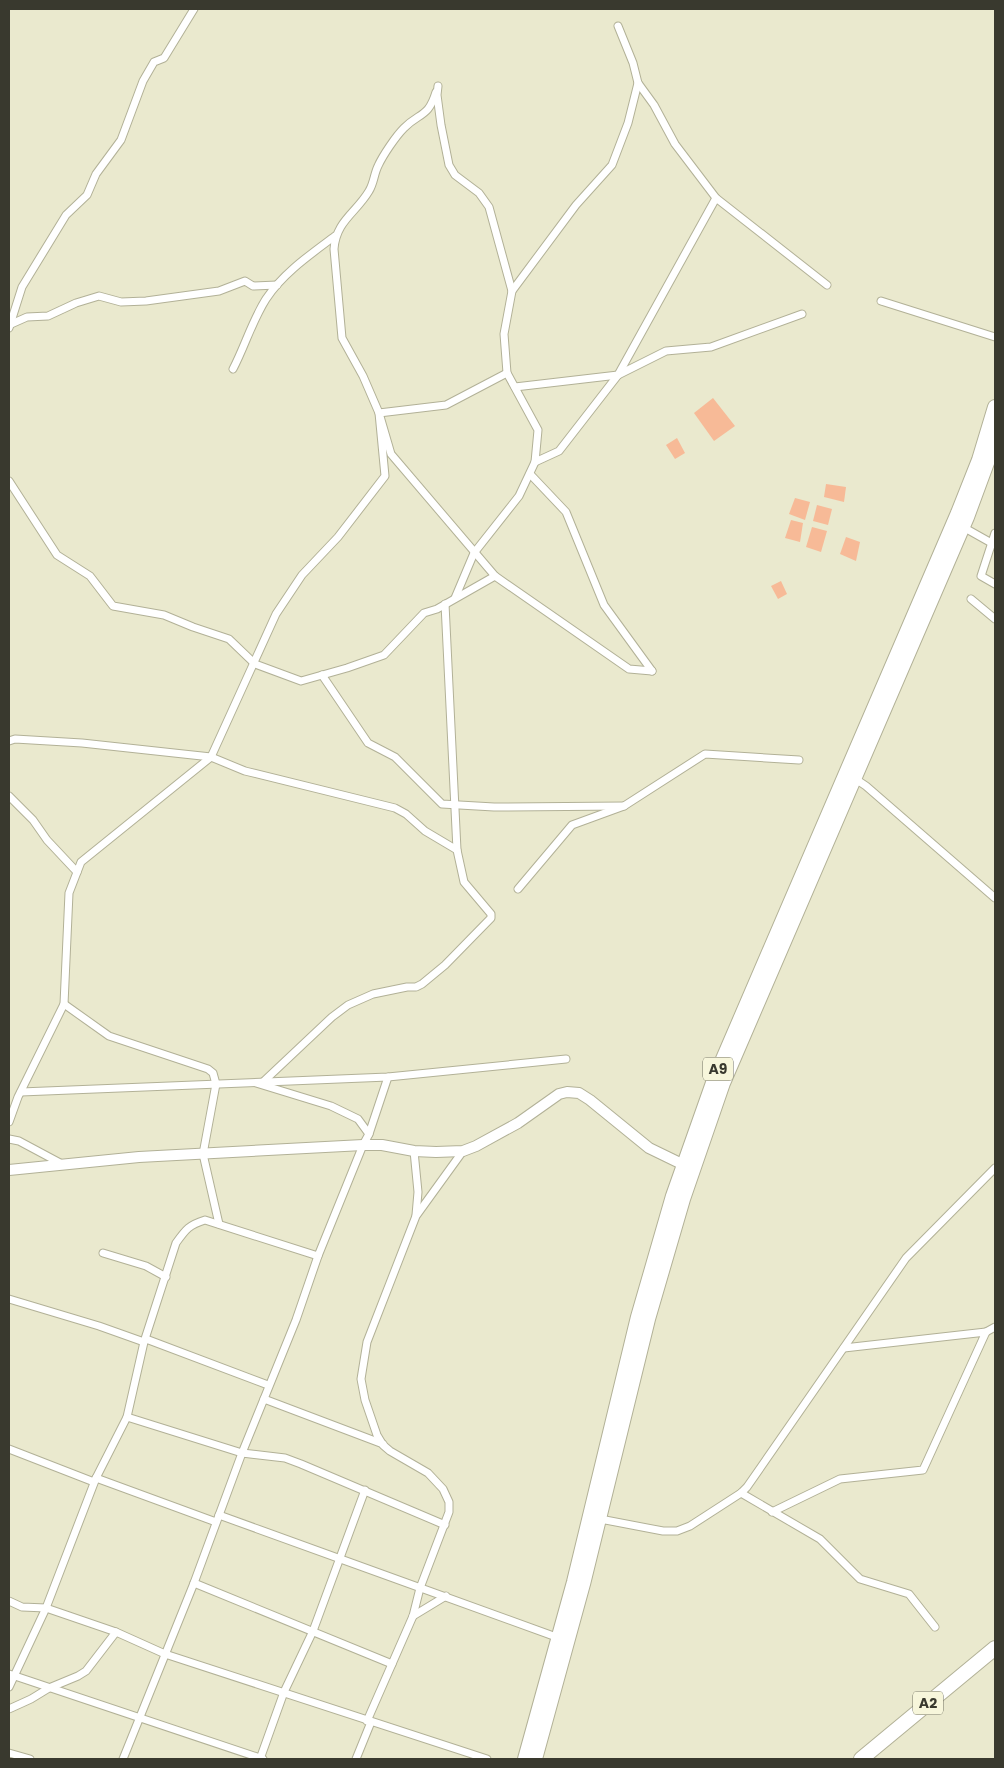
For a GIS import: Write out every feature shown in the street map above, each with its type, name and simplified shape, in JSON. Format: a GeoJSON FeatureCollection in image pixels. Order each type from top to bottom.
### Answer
{"type":"FeatureCollection","features":[{"type":"Feature","properties":{"kind":"highway","name":"A9"},"geometry":{"type":"LineString","coordinates":[[525,1759],[559,1638],[638,1317],[684,1165],[721,1062],[961,506],[979,460],[995,407]]}},
{"type":"Feature","properties":{"kind":"highway","name":"A9"},"geometry":{"type":"LineString","coordinates":[[535,1759],[600,1519],[648,1320],[702,1141],[723,1083],[963,527],[995,441]]}},
{"type":"Feature","properties":{"kind":"highway","name":"A2"},"geometry":{"type":"LineString","coordinates":[[861,1759],[995,1648]]}},
{"type":"Feature","properties":{"kind":"street"},"geometry":{"type":"LineString","coordinates":[[9,327],[22,287],[66,215],[87,195],[96,174],[121,140],[143,81],[154,62],[164,58],[194,9]]}},
{"type":"Feature","properties":{"kind":"street"},"geometry":{"type":"LineString","coordinates":[[618,26],[638,83],[654,105],[675,144],[716,198],[827,285]]}},
{"type":"Feature","properties":{"kind":"street"},"geometry":{"type":"LineString","coordinates":[[512,291],[576,205],[612,165],[628,122],[638,83]]}},
{"type":"Feature","properties":{"kind":"street"},"geometry":{"type":"LineString","coordinates":[[233,369],[256,317],[267,298],[291,271],[335,236],[369,190],[378,165],[398,135],[405,127],[427,112],[438,86],[437,95],[449,165],[455,175],[479,193],[489,207],[512,291],[504,334],[507,373],[538,430],[535,462],[530,474],[519,496],[474,553],[455,598]]}},
{"type":"Feature","properties":{"kind":"street"},"geometry":{"type":"LineString","coordinates":[[535,462],[559,451],[618,375],[716,198]]}},
{"type":"Feature","properties":{"kind":"street"},"geometry":{"type":"LineString","coordinates":[[335,236],[334,249],[342,338],[363,376],[379,413],[391,454],[495,576],[629,669],[652,672],[604,605],[566,512],[530,474]]}},
{"type":"Feature","properties":{"kind":"street"},"geometry":{"type":"LineString","coordinates":[[9,327],[27,317],[48,316],[76,303],[100,296],[121,302],[146,301],[219,291],[246,281],[252,286],[277,285]]}},
{"type":"Feature","properties":{"kind":"street"},"geometry":{"type":"LineString","coordinates":[[881,300],[995,337]]}},
{"type":"Feature","properties":{"kind":"street"},"geometry":{"type":"LineString","coordinates":[[515,387],[618,375],[666,351],[711,348],[802,314]]}},
{"type":"Feature","properties":{"kind":"street"},"geometry":{"type":"LineString","coordinates":[[379,413],[446,405],[507,373]]}},
{"type":"Feature","properties":{"kind":"street"},"geometry":{"type":"LineString","coordinates":[[9,1122],[20,1094],[64,1004],[69,893],[81,862],[211,757],[255,664],[276,614],[302,576],[338,537],[385,476],[379,413]]}},
{"type":"Feature","properties":{"kind":"street"},"geometry":{"type":"LineString","coordinates":[[9,481],[57,555],[90,576],[113,606],[164,615],[229,639],[255,664],[301,681],[384,655],[424,613],[436,609],[495,576]]}},
{"type":"Feature","properties":{"kind":"street"},"geometry":{"type":"LineString","coordinates":[[963,527],[994,544]]}},
{"type":"Feature","properties":{"kind":"street"},"geometry":{"type":"LineString","coordinates":[[995,533],[994,544],[980,576],[995,584]]}},
{"type":"Feature","properties":{"kind":"street"},"geometry":{"type":"LineString","coordinates":[[971,600],[995,619]]}},
{"type":"Feature","properties":{"kind":"street"},"geometry":{"type":"LineString","coordinates":[[260,1082],[332,1017],[348,1005],[373,994],[416,987],[422,984],[445,966],[491,918],[491,914],[464,882],[457,850],[445,604]]}},
{"type":"Feature","properties":{"kind":"street"},"geometry":{"type":"LineString","coordinates":[[322,675],[368,743],[395,757],[442,804],[494,807],[624,806]]}},
{"type":"Feature","properties":{"kind":"street"},"geometry":{"type":"LineString","coordinates":[[9,741],[15,739],[82,742],[211,757],[245,771],[395,808],[406,814],[425,831],[457,850]]}},
{"type":"Feature","properties":{"kind":"street"},"geometry":{"type":"LineString","coordinates":[[518,889],[572,825],[624,806],[705,754],[799,760]]}},
{"type":"Feature","properties":{"kind":"street"},"geometry":{"type":"LineString","coordinates":[[854,778],[866,786],[995,898]]}},
{"type":"Feature","properties":{"kind":"street"},"geometry":{"type":"LineString","coordinates":[[9,796],[33,820],[47,840],[77,872]]}},
{"type":"Feature","properties":{"kind":"street"},"geometry":{"type":"LineString","coordinates":[[64,1004],[109,1036],[208,1069],[213,1073],[216,1084],[203,1154],[219,1224]]}},
{"type":"Feature","properties":{"kind":"street"},"geometry":{"type":"LineString","coordinates":[[9,1097],[20,1094],[388,1077],[566,1059]]}},
{"type":"Feature","properties":{"kind":"street"},"geometry":{"type":"LineString","coordinates":[[123,1759],[194,1583],[268,1385],[296,1320],[318,1256],[362,1145],[369,1134],[388,1077]]}},
{"type":"Feature","properties":{"kind":"street"},"geometry":{"type":"LineString","coordinates":[[260,1082],[331,1106],[358,1119],[369,1134]]}},
{"type":"Feature","properties":{"kind":"street"},"geometry":{"type":"LineString","coordinates":[[9,1170],[139,1157],[362,1145],[382,1145],[414,1151],[463,1151],[518,1124],[559,1094],[567,1092],[578,1093],[590,1100],[649,1148],[684,1165]]}},
{"type":"Feature","properties":{"kind":"street"},"geometry":{"type":"LineString","coordinates":[[9,1104],[20,1094]]}},
{"type":"Feature","properties":{"kind":"street"},"geometry":{"type":"LineString","coordinates":[[9,1139],[19,1141],[62,1165]]}},
{"type":"Feature","properties":{"kind":"street"},"geometry":{"type":"LineString","coordinates":[[414,1151],[418,1192],[416,1216]]}},
{"type":"Feature","properties":{"kind":"street"},"geometry":{"type":"LineString","coordinates":[[383,1445],[365,1400],[361,1379],[367,1342],[416,1216],[463,1151]]}},
{"type":"Feature","properties":{"kind":"street"},"geometry":{"type":"LineString","coordinates":[[600,1519],[663,1531],[677,1531],[690,1526],[741,1493],[906,1258],[995,1168]]}},
{"type":"Feature","properties":{"kind":"street"},"geometry":{"type":"LineString","coordinates":[[9,1687],[12,1675],[46,1608],[95,1480],[127,1417],[145,1340],[176,1243],[185,1230],[193,1224],[205,1220],[318,1256]]}},
{"type":"Feature","properties":{"kind":"street"},"geometry":{"type":"LineString","coordinates":[[103,1253],[146,1266],[166,1276]]}},
{"type":"Feature","properties":{"kind":"street"},"geometry":{"type":"LineString","coordinates":[[9,1299],[145,1340],[268,1385]]}},
{"type":"Feature","properties":{"kind":"street"},"geometry":{"type":"LineString","coordinates":[[844,1348],[986,1332],[995,1327]]}},
{"type":"Feature","properties":{"kind":"street"},"geometry":{"type":"LineString","coordinates":[[772,1512],[840,1479],[923,1470],[986,1332]]}},
{"type":"Feature","properties":{"kind":"street"},"geometry":{"type":"LineString","coordinates":[[264,1399],[383,1445],[428,1474],[443,1489],[449,1502],[449,1512],[445,1525],[420,1588],[413,1616],[369,1721],[356,1759]]}},
{"type":"Feature","properties":{"kind":"street"},"geometry":{"type":"LineString","coordinates":[[127,1417],[242,1453],[285,1458],[445,1525]]}},
{"type":"Feature","properties":{"kind":"street"},"geometry":{"type":"LineString","coordinates":[[9,1449],[95,1480],[218,1518],[339,1559],[559,1638]]}},
{"type":"Feature","properties":{"kind":"street"},"geometry":{"type":"LineString","coordinates":[[12,1675],[261,1759],[284,1692],[313,1631],[364,1490]]}},
{"type":"Feature","properties":{"kind":"street"},"geometry":{"type":"LineString","coordinates":[[741,1493],[820,1539],[860,1579],[910,1594],[935,1627]]}},
{"type":"Feature","properties":{"kind":"street"},"geometry":{"type":"LineString","coordinates":[[194,1583],[392,1664]]}},
{"type":"Feature","properties":{"kind":"street"},"geometry":{"type":"LineString","coordinates":[[413,1616],[446,1596]]}},
{"type":"Feature","properties":{"kind":"street"},"geometry":{"type":"LineString","coordinates":[[9,1601],[22,1607],[46,1608],[116,1632],[166,1654],[487,1759]]}},
{"type":"Feature","properties":{"kind":"street"},"geometry":{"type":"LineString","coordinates":[[9,1709],[86,1671],[116,1632]]}},
{"type":"Feature","properties":{"kind":"street"},"geometry":{"type":"LineString","coordinates":[[9,1753],[30,1759]]}},
{"type":"Feature","properties":{"kind":"shaded area"},"geometry":{"type":"Polygon","coordinates":[[[713,398],[735,426],[714,441],[694,413],[713,398]]]}},
{"type":"Feature","properties":{"kind":"shaded area"},"geometry":{"type":"Polygon","coordinates":[[[677,438],[685,453],[675,459],[666,445],[677,438]]]}},
{"type":"Feature","properties":{"kind":"shaded area"},"geometry":{"type":"Polygon","coordinates":[[[826,484],[846,487],[844,502],[824,497],[826,484]]]}},
{"type":"Feature","properties":{"kind":"shaded area"},"geometry":{"type":"Polygon","coordinates":[[[795,498],[810,502],[805,520],[789,514],[795,498]]]}},
{"type":"Feature","properties":{"kind":"shaded area"},"geometry":{"type":"Polygon","coordinates":[[[817,505],[832,509],[828,525],[813,521],[817,505]]]}},
{"type":"Feature","properties":{"kind":"shaded area"},"geometry":{"type":"Polygon","coordinates":[[[791,520],[803,523],[800,542],[785,538],[791,520]]]}},
{"type":"Feature","properties":{"kind":"shaded area"},"geometry":{"type":"Polygon","coordinates":[[[812,527],[827,531],[821,552],[806,547],[812,527]]]}},
{"type":"Feature","properties":{"kind":"shaded area"},"geometry":{"type":"Polygon","coordinates":[[[846,537],[860,542],[856,561],[840,554],[846,537]]]}},
{"type":"Feature","properties":{"kind":"shaded area"},"geometry":{"type":"Polygon","coordinates":[[[781,581],[787,594],[778,599],[771,586],[781,581]]]}}]}
